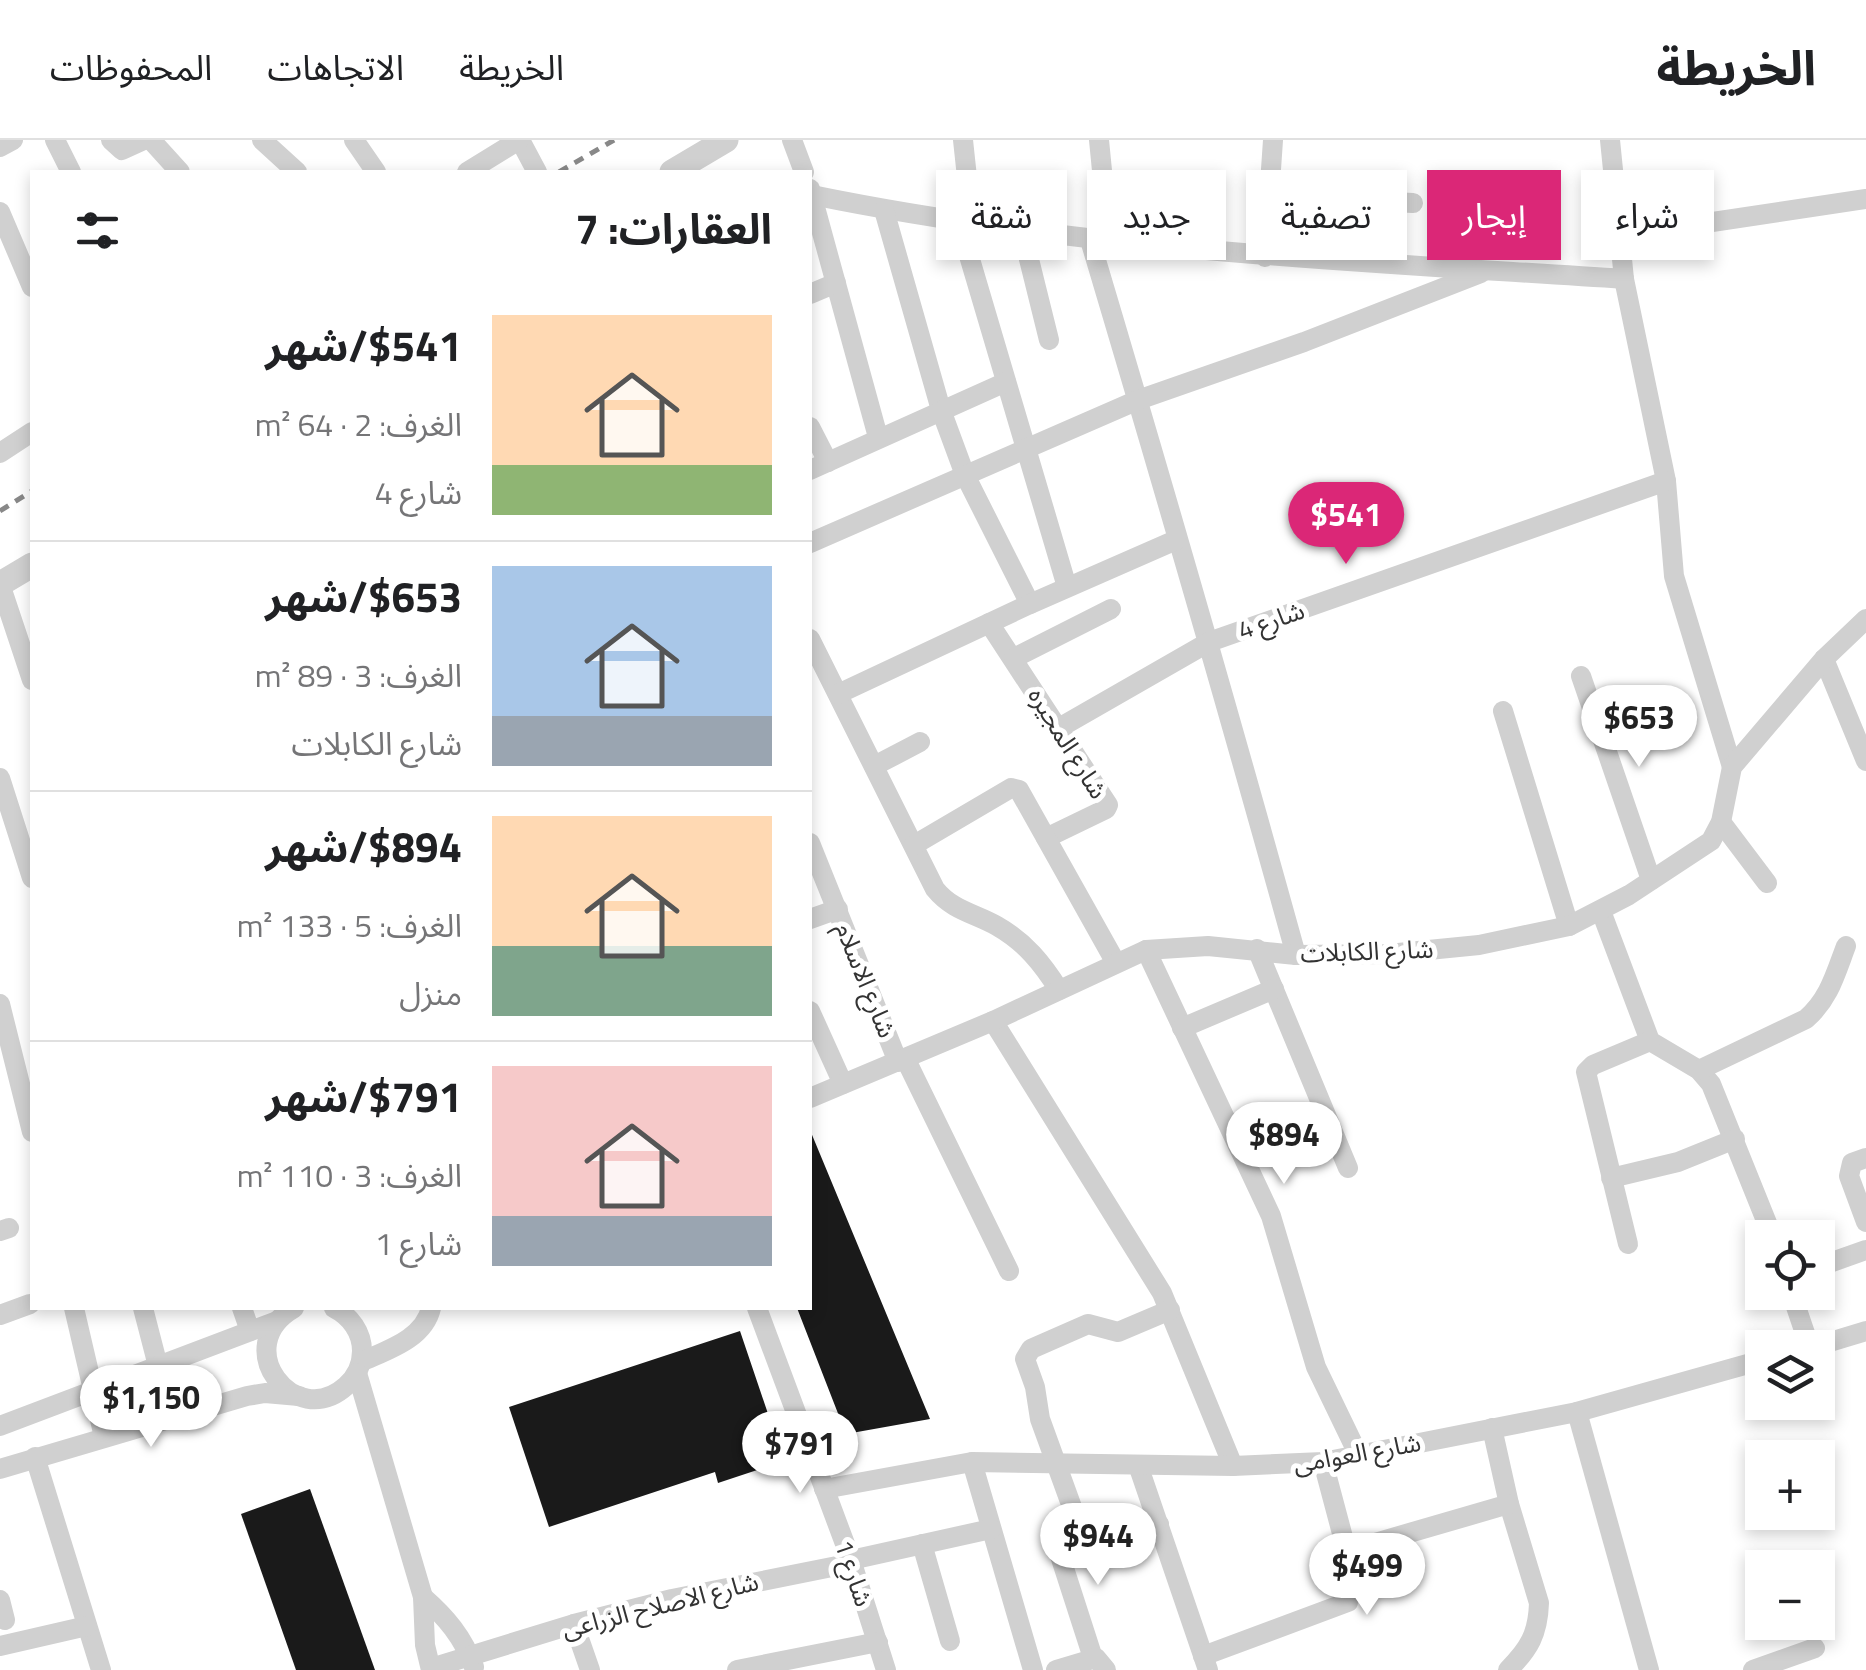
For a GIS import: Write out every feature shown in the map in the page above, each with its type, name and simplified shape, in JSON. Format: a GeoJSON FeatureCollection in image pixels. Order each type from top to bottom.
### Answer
{"type":"FeatureCollection","features":[{"type":"Feature","properties":{"kind":"street"},"geometry":{"type":"LineString","coordinates":[[0,147],[14,140]]}},
{"type":"Feature","properties":{"kind":"street"},"geometry":{"type":"LineString","coordinates":[[55,140],[70,170]]}},
{"type":"Feature","properties":{"kind":"street"},"geometry":{"type":"LineString","coordinates":[[112,140],[122,150],[147,140],[178,170]]}},
{"type":"Feature","properties":{"kind":"street"},"geometry":{"type":"LineString","coordinates":[[262,140],[295,170]]}},
{"type":"Feature","properties":{"kind":"street"},"geometry":{"type":"LineString","coordinates":[[354,140],[375,170]]}},
{"type":"Feature","properties":{"kind":"street"},"geometry":{"type":"LineString","coordinates":[[470,170],[520,140],[536,170]]}},
{"type":"Feature","properties":{"kind":"street"},"geometry":{"type":"LineString","coordinates":[[680,170],[726,140]]}},
{"type":"Feature","properties":{"kind":"street"},"geometry":{"type":"LineString","coordinates":[[792,140],[803,170]]}},
{"type":"Feature","properties":{"kind":"street"},"geometry":{"type":"LineString","coordinates":[[963,140],[964,170]]}},
{"type":"Feature","properties":{"kind":"street"},"geometry":{"type":"LineString","coordinates":[[1098,140],[1099,170]]}},
{"type":"Feature","properties":{"kind":"street"},"geometry":{"type":"LineString","coordinates":[[1271,170],[1273,140]]}},
{"type":"Feature","properties":{"kind":"street"},"geometry":{"type":"LineString","coordinates":[[1610,140],[1612,170]]}},
{"type":"Feature","properties":{"kind":"street"},"geometry":{"type":"LineString","coordinates":[[812,192],[936,218]]}},
{"type":"Feature","properties":{"kind":"street"},"geometry":{"type":"LineString","coordinates":[[812,196],[878,437]]}},
{"type":"Feature","properties":{"kind":"street"},"geometry":{"type":"LineString","coordinates":[[1714,222],[1866,199]]}},
{"type":"Feature","properties":{"kind":"street"},"geometry":{"type":"LineString","coordinates":[[1407,203],[1414,203]]}},
{"type":"Feature","properties":{"kind":"street"},"geometry":{"type":"LineString","coordinates":[[884,210],[965,475],[1030,604]]}},
{"type":"Feature","properties":{"kind":"street"},"geometry":{"type":"LineString","coordinates":[[0,212],[9,257],[30,283]]}},
{"type":"Feature","properties":{"kind":"street"},"geometry":{"type":"LineString","coordinates":[[975,260],[1006,382],[1067,587]]}},
{"type":"Feature","properties":{"kind":"street"},"geometry":{"type":"LineString","coordinates":[[1029,260],[1049,340]]}},
{"type":"Feature","properties":{"kind":"street"},"geometry":{"type":"LineString","coordinates":[[1105,260],[1176,540],[1210,642],[1296,955]]}},
{"type":"Feature","properties":{"kind":"street"},"geometry":{"type":"LineString","coordinates":[[1328,260],[1624,280]]}},
{"type":"Feature","properties":{"kind":"street"},"geometry":{"type":"LineString","coordinates":[[1621,260],[1666,481],[1674,576],[1732,767],[1721,822],[1767,882]]}},
{"type":"Feature","properties":{"kind":"street"},"geometry":{"type":"LineString","coordinates":[[812,542],[1138,400],[1304,342],[1487,270]]}},
{"type":"Feature","properties":{"kind":"street"},"geometry":{"type":"LineString","coordinates":[[812,293],[836,283]]}},
{"type":"Feature","properties":{"kind":"street"},"geometry":{"type":"LineString","coordinates":[[812,435],[819,466],[1006,382]]}},
{"type":"Feature","properties":{"kind":"street"},"geometry":{"type":"LineString","coordinates":[[0,452],[30,433]]}},
{"type":"Feature","properties":{"kind":"street","name":"شارع 4"},"geometry":{"type":"LineString","coordinates":[[1060,728],[1210,642],[1666,481]]}},
{"type":"Feature","properties":{"kind":"street"},"geometry":{"type":"LineString","coordinates":[[838,694],[1176,540]]}},
{"type":"Feature","properties":{"kind":"street"},"geometry":{"type":"LineString","coordinates":[[30,566],[0,584],[30,674]]}},
{"type":"Feature","properties":{"kind":"street"},"geometry":{"type":"LineString","coordinates":[[1014,658],[1111,609]]}},
{"type":"Feature","properties":{"kind":"street"},"geometry":{"type":"LineString","coordinates":[[1732,767],[1824,659],[1866,619]]}},
{"type":"Feature","properties":{"kind":"street","name":"شارع المجيره"},"geometry":{"type":"LineString","coordinates":[[989,623],[1060,728],[1107,807],[1046,838]]}},
{"type":"Feature","properties":{"kind":"street"},"geometry":{"type":"LineString","coordinates":[[812,643],[935,889],[946,903],[994,924],[1020,941],[1059,990]]}},
{"type":"Feature","properties":{"kind":"street"},"geometry":{"type":"LineString","coordinates":[[1824,659],[1866,761]]}},
{"type":"Feature","properties":{"kind":"street"},"geometry":{"type":"LineString","coordinates":[[1581,676],[1651,880]]}},
{"type":"Feature","properties":{"kind":"street"},"geometry":{"type":"LineString","coordinates":[[1503,711],[1570,926]]}},
{"type":"Feature","properties":{"kind":"street"},"geometry":{"type":"LineString","coordinates":[[874,766],[920,742]]}},
{"type":"Feature","properties":{"kind":"street"},"geometry":{"type":"LineString","coordinates":[[0,778],[30,872]]}},
{"type":"Feature","properties":{"kind":"street"},"geometry":{"type":"LineString","coordinates":[[914,844],[1011,788],[1019,790],[1116,963]]}},
{"type":"Feature","properties":{"kind":"street","name":"شارع الكابلات"},"geometry":{"type":"LineString","coordinates":[[812,1097],[993,1021],[1146,950],[1208,946],[1296,955],[1434,951],[1570,926],[1712,841],[1721,822]]}},
{"type":"Feature","properties":{"kind":"street","name":"شارع الاسلام"},"geometry":{"type":"LineString","coordinates":[[812,848],[902,1060],[1009,1271]]}},
{"type":"Feature","properties":{"kind":"street"},"geometry":{"type":"LineString","coordinates":[[812,918],[838,909]]}},
{"type":"Feature","properties":{"kind":"street"},"geometry":{"type":"LineString","coordinates":[[1602,910],[1650,1041],[1699,1070],[1711,1084],[1765,1220]]}},
{"type":"Feature","properties":{"kind":"street"},"geometry":{"type":"LineString","coordinates":[[1699,1070],[1806,1019],[1827,999],[1846,946]]}},
{"type":"Feature","properties":{"kind":"street"},"geometry":{"type":"LineString","coordinates":[[1257,949],[1348,1168]]}},
{"type":"Feature","properties":{"kind":"street"},"geometry":{"type":"LineString","coordinates":[[1146,950],[1271,1216],[1316,1366],[1358,1454]]}},
{"type":"Feature","properties":{"kind":"street"},"geometry":{"type":"LineString","coordinates":[[1182,1028],[1274,989]]}},
{"type":"Feature","properties":{"kind":"street"},"geometry":{"type":"LineString","coordinates":[[0,1004],[10,1078],[30,1127]]}},
{"type":"Feature","properties":{"kind":"street"},"geometry":{"type":"LineString","coordinates":[[812,1014],[843,1084]]}},
{"type":"Feature","properties":{"kind":"street"},"geometry":{"type":"LineString","coordinates":[[993,1021],[1170,1310],[1233,1466]]}},
{"type":"Feature","properties":{"kind":"street"},"geometry":{"type":"LineString","coordinates":[[1628,1244],[1586,1072],[1593,1065],[1650,1041]]}},
{"type":"Feature","properties":{"kind":"street"},"geometry":{"type":"LineString","coordinates":[[1612,1178],[1662,1167],[1735,1139]]}},
{"type":"Feature","properties":{"kind":"street"},"geometry":{"type":"LineString","coordinates":[[1866,1158],[1852,1164],[1848,1176],[1866,1222]]}},
{"type":"Feature","properties":{"kind":"street"},"geometry":{"type":"LineString","coordinates":[[1835,1261],[1866,1250]]}},
{"type":"Feature","properties":{"kind":"street"},"geometry":{"type":"LineString","coordinates":[[0,1315],[30,1304]]}},
{"type":"Feature","properties":{"kind":"street"},"geometry":{"type":"LineString","coordinates":[[74,1310],[104,1437]]}},
{"type":"Feature","properties":{"kind":"street"},"geometry":{"type":"LineString","coordinates":[[144,1310],[158,1366]]}},
{"type":"Feature","properties":{"kind":"street"},"geometry":{"type":"LineString","coordinates":[[243,1310],[250,1331]]}},
{"type":"Feature","properties":{"kind":"street"},"geometry":{"type":"LineString","coordinates":[[0,1426],[277,1321],[291,1310]]}},
{"type":"Feature","properties":{"kind":"street"},"geometry":{"type":"LineString","coordinates":[[337,1310],[351,1320],[361,1340],[359,1368],[423,1597],[444,1616],[473,1664]]}},
{"type":"Feature","properties":{"kind":"street"},"geometry":{"type":"LineString","coordinates":[[0,1469],[248,1396],[332,1396],[351,1382],[359,1368],[409,1339],[430,1310]]}},
{"type":"Feature","properties":{"kind":"street","name":"شارع 1"},"geometry":{"type":"LineString","coordinates":[[758,1310],[852,1561],[886,1670]]}},
{"type":"Feature","properties":{"kind":"street"},"geometry":{"type":"LineString","coordinates":[[1158,1524],[1094,1558],[1089,1554],[1040,1419],[1025,1359],[1027,1352],[1088,1324],[1118,1332],[1170,1310]]}},
{"type":"Feature","properties":{"kind":"street"},"geometry":{"type":"LineString","coordinates":[[277,1321],[267,1341],[268,1364],[280,1384],[299,1396]]}},
{"type":"Feature","properties":{"kind":"street"},"geometry":{"type":"LineString","coordinates":[[1835,1340],[1866,1331]]}},
{"type":"Feature","properties":{"kind":"street","name":"شارع العوامى"},"geometry":{"type":"LineString","coordinates":[[824,1489],[972,1462],[1233,1466],[1323,1462],[1577,1412],[1745,1365]]}},
{"type":"Feature","properties":{"kind":"street"},"geometry":{"type":"LineString","coordinates":[[1577,1412],[1649,1670]]}},
{"type":"Feature","properties":{"kind":"street"},"geometry":{"type":"LineString","coordinates":[[1492,1428],[1509,1504],[1539,1603],[1530,1648],[1508,1670]]}},
{"type":"Feature","properties":{"kind":"street"},"geometry":{"type":"LineString","coordinates":[[35,1457],[100,1670]]}},
{"type":"Feature","properties":{"kind":"street"},"geometry":{"type":"LineString","coordinates":[[972,1462],[1033,1670]]}},
{"type":"Feature","properties":{"kind":"street"},"geometry":{"type":"LineString","coordinates":[[1138,1465],[1206,1663],[1348,1602],[1344,1552],[1323,1462]]}},
{"type":"Feature","properties":{"kind":"street"},"geometry":{"type":"LineString","coordinates":[[1344,1552],[1509,1504]]}},
{"type":"Feature","properties":{"kind":"street","name":"شارع الاصلاح الزراعى"},"geometry":{"type":"LineString","coordinates":[[423,1597],[425,1645],[431,1669],[473,1664],[574,1624],[991,1529]]}},
{"type":"Feature","properties":{"kind":"street"},"geometry":{"type":"LineString","coordinates":[[1052,1534],[1099,1664],[1056,1670]]}},
{"type":"Feature","properties":{"kind":"street"},"geometry":{"type":"LineString","coordinates":[[922,1544],[950,1642]]}},
{"type":"Feature","properties":{"kind":"street"},"geometry":{"type":"LineString","coordinates":[[574,1624],[590,1670]]}},
{"type":"Feature","properties":{"kind":"street"},"geometry":{"type":"LineString","coordinates":[[0,1646],[87,1626]]}},
{"type":"Feature","properties":{"kind":"street"},"geometry":{"type":"LineString","coordinates":[[737,1670],[878,1642]]}},
{"type":"Feature","properties":{"kind":"street"},"geometry":{"type":"LineString","coordinates":[[1753,1670],[1815,1648]]}},
{"type":"Feature","properties":{"kind":"building"},"geometry":{"type":"Polygon","coordinates":[[[812,1135],[930,1419],[846,1434],[798,1310],[812,1310],[812,1135]]]}},
{"type":"Feature","properties":{"kind":"building"},"geometry":{"type":"Polygon","coordinates":[[[740,1331],[784,1461],[718,1483],[715,1472],[549,1527],[509,1407],[740,1331]]]}},
{"type":"Feature","properties":{"kind":"building"},"geometry":{"type":"Polygon","coordinates":[[[310,1489],[375,1670],[296,1670],[241,1514],[310,1489]]]}},
{"type":"Feature","properties":{"kind":"railway"},"geometry":{"type":"LineString","coordinates":[[562,170],[614,140]]}},
{"type":"Feature","properties":{"kind":"railway"},"geometry":{"type":"LineString","coordinates":[[0,511],[30,492]]}}]}
